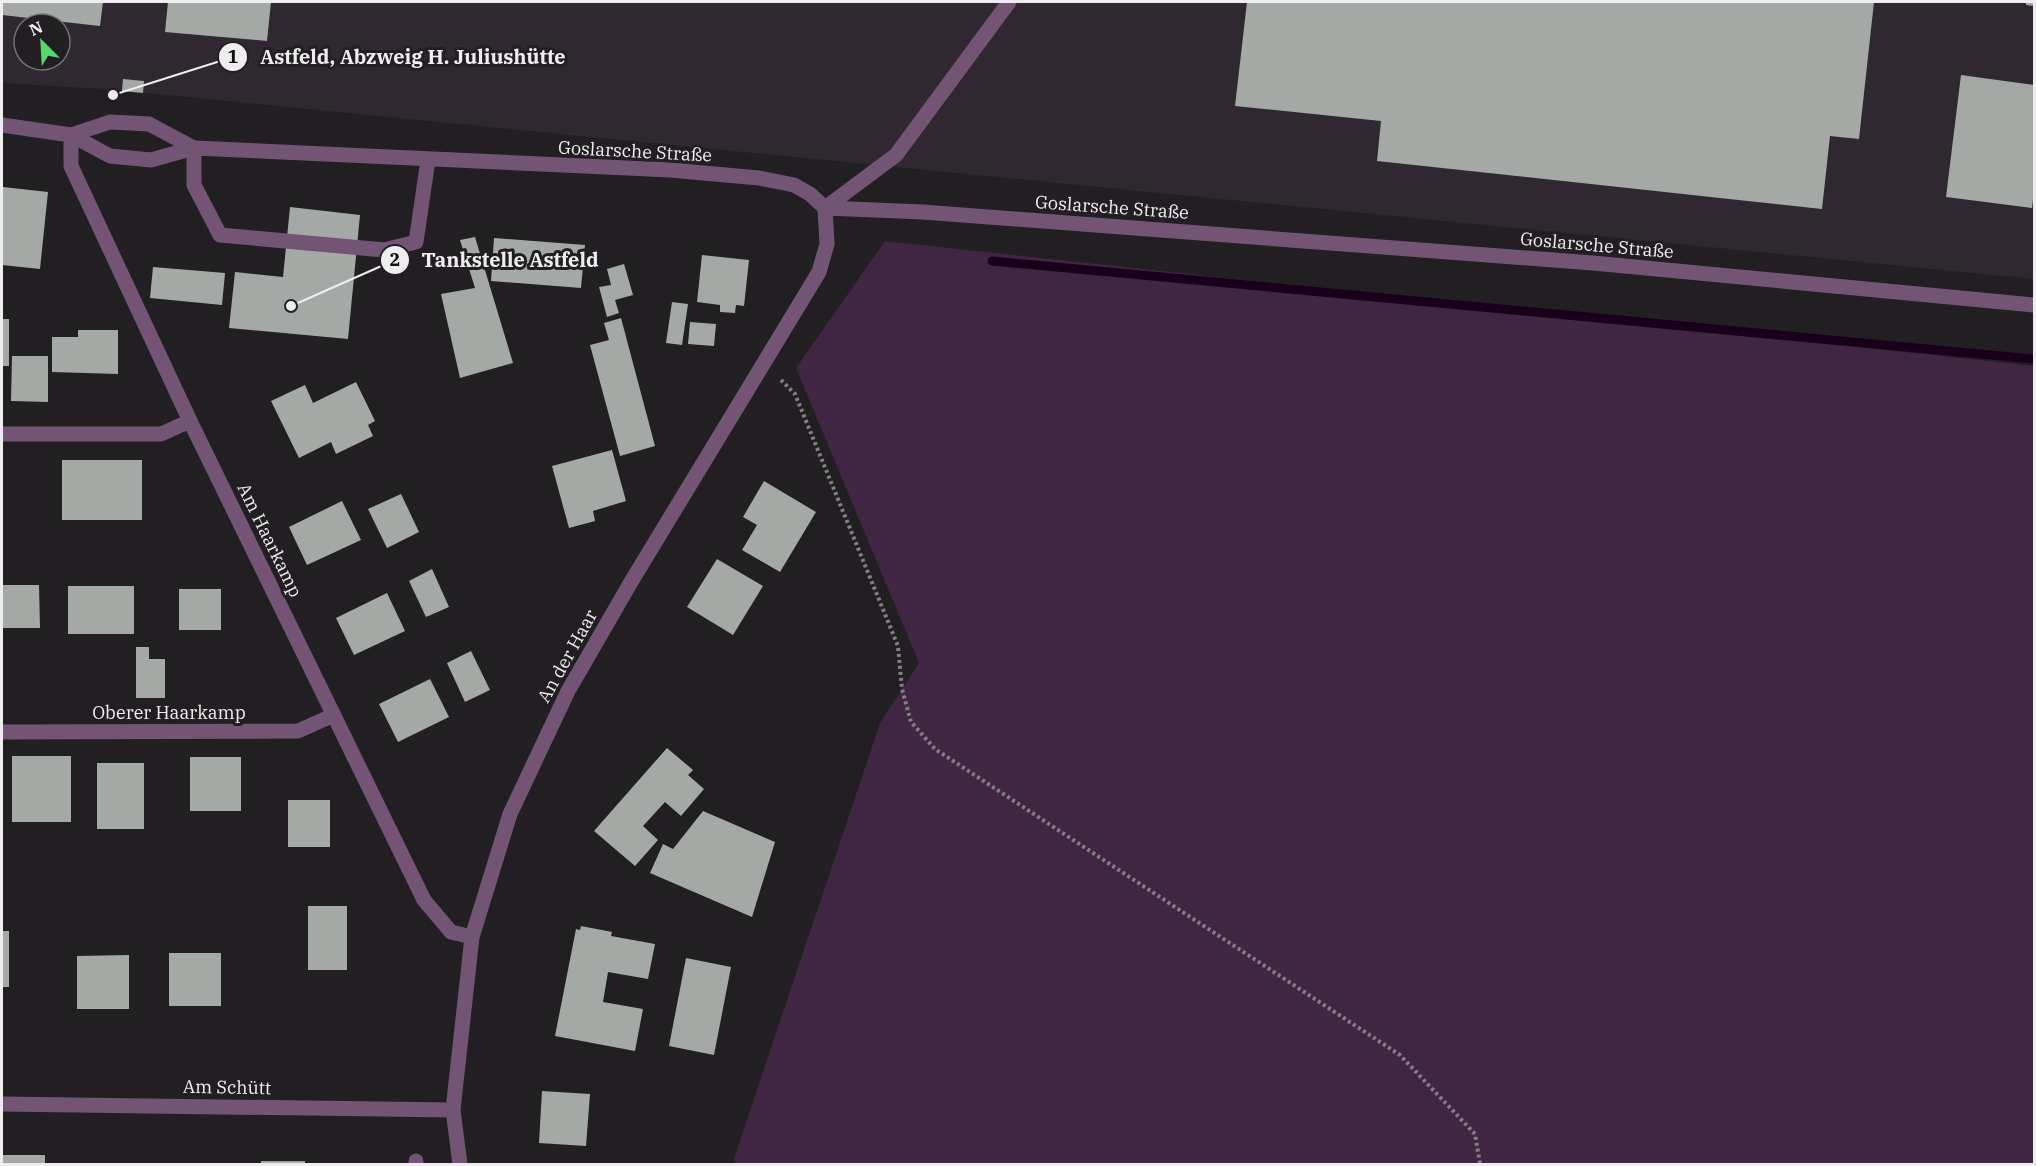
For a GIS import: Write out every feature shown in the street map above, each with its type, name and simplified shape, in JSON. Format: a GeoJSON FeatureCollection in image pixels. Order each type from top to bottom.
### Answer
{"type":"FeatureCollection","features":[{"type":"Feature","properties":{"kind":"street"},"geometry":{"type":"LineString","coordinates":[[825,208],[896,155],[1009,2]]}},
{"type":"Feature","properties":{"kind":"street","name":"Goslarsche Straße"},"geometry":{"type":"LineString","coordinates":[[71,135],[110,122],[150,124],[194,148]]}},
{"type":"Feature","properties":{"kind":"street","name":"Goslarsche Straße"},"geometry":{"type":"LineString","coordinates":[[2,124],[71,135],[110,156],[151,160],[194,148],[670,170],[759,178],[794,185],[810,194],[825,208],[922,212],[1593,263],[2034,305]]}},
{"type":"Feature","properties":{"kind":"street","name":"Am Haarkamp"},"geometry":{"type":"LineString","coordinates":[[71,135],[71,166],[190,421],[424,900],[451,932],[472,937]]}},
{"type":"Feature","properties":{"kind":"street"},"geometry":{"type":"LineString","coordinates":[[194,148],[194,185],[220,235],[384,250],[416,242],[428,160]]}},
{"type":"Feature","properties":{"kind":"street","name":"An der Haar"},"geometry":{"type":"LineString","coordinates":[[460,1164],[453,1110],[472,937],[510,814],[568,691],[637,572],[819,272],[827,244],[825,208]]}},
{"type":"Feature","properties":{"kind":"street"},"geometry":{"type":"LineString","coordinates":[[2,434],[161,434],[190,421]]}},
{"type":"Feature","properties":{"kind":"street","name":"Oberer Haarkamp"},"geometry":{"type":"LineString","coordinates":[[2,732],[298,730],[334,715]]}},
{"type":"Feature","properties":{"kind":"street","name":"Am Schütt"},"geometry":{"type":"LineString","coordinates":[[2,1104],[453,1110]]}},
{"type":"Feature","properties":{"kind":"path"},"geometry":{"type":"LineString","coordinates":[[764,363],[795,394],[897,646],[902,689],[911,722],[934,749],[1400,1054],[1475,1134],[1480,1164]]}},
{"type":"Feature","properties":{"kind":"shaded area"},"geometry":{"type":"Polygon","coordinates":[[[2,2],[2034,2],[2034,279],[105,89],[2,83],[2,2]]]}},
{"type":"Feature","properties":{"kind":"shaded area"},"geometry":{"type":"Polygon","coordinates":[[[885,241],[2034,366],[2034,1164],[734,1164],[880,723],[919,663],[796,368],[885,241]]]}},
{"type":"Feature","properties":{"kind":"building"},"geometry":{"type":"Polygon","coordinates":[[[2,2],[103,2],[100,26],[72,23],[72,12],[12,12],[12,16],[2,15],[2,2]]]}},
{"type":"Feature","properties":{"kind":"building"},"geometry":{"type":"Polygon","coordinates":[[[168,2],[271,2],[267,41],[165,32],[168,2]]]}},
{"type":"Feature","properties":{"kind":"building"},"geometry":{"type":"Polygon","coordinates":[[[1247,2],[1874,2],[1859,139],[1830,136],[1822,209],[1377,161],[1381,121],[1235,106],[1247,2]]]}},
{"type":"Feature","properties":{"kind":"building"},"geometry":{"type":"Polygon","coordinates":[[[2026,2],[2034,2],[2034,6],[2026,5],[2026,2]]]}},
{"type":"Feature","properties":{"kind":"building"},"geometry":{"type":"Polygon","coordinates":[[[1961,75],[2034,85],[2032,208],[1946,197],[1961,75]]]}},
{"type":"Feature","properties":{"kind":"building"},"geometry":{"type":"Polygon","coordinates":[[[123,79],[144,81],[143,93],[122,91],[123,79]]]}},
{"type":"Feature","properties":{"kind":"building"},"geometry":{"type":"Polygon","coordinates":[[[3,187],[48,192],[40,269],[2,265],[3,187]]]}},
{"type":"Feature","properties":{"kind":"building"},"geometry":{"type":"Polygon","coordinates":[[[290,207],[360,215],[348,339],[229,328],[235,272],[283,277],[290,207]]]}},
{"type":"Feature","properties":{"kind":"building"},"geometry":{"type":"Polygon","coordinates":[[[475,237],[513,363],[460,378],[441,294],[475,288],[460,240],[475,237]]]}},
{"type":"Feature","properties":{"kind":"building"},"geometry":{"type":"Polygon","coordinates":[[[494,238],[585,245],[581,288],[491,281],[494,238]]]}},
{"type":"Feature","properties":{"kind":"building"},"geometry":{"type":"Polygon","coordinates":[[[702,255],[749,260],[744,306],[736,305],[735,313],[720,312],[720,305],[697,302],[702,255]]]}},
{"type":"Feature","properties":{"kind":"building"},"geometry":{"type":"Polygon","coordinates":[[[624,264],[633,295],[615,300],[619,313],[607,317],[599,287],[611,285],[607,269],[624,264]]]}},
{"type":"Feature","properties":{"kind":"building"},"geometry":{"type":"Polygon","coordinates":[[[153,267],[225,273],[222,305],[150,298],[153,267]]]}},
{"type":"Feature","properties":{"kind":"building"},"geometry":{"type":"Polygon","coordinates":[[[672,302],[688,304],[682,345],[666,343],[672,302]]]}},
{"type":"Feature","properties":{"kind":"building"},"geometry":{"type":"Polygon","coordinates":[[[621,318],[655,446],[620,456],[590,345],[609,340],[604,323],[621,318]]]}},
{"type":"Feature","properties":{"kind":"building"},"geometry":{"type":"Polygon","coordinates":[[[2,319],[9,319],[9,366],[2,366],[2,319]]]}},
{"type":"Feature","properties":{"kind":"building"},"geometry":{"type":"Polygon","coordinates":[[[690,322],[716,324],[714,346],[688,344],[690,322]]]}},
{"type":"Feature","properties":{"kind":"building"},"geometry":{"type":"Polygon","coordinates":[[[78,330],[118,330],[118,374],[52,372],[52,337],[78,337],[78,330]]]}},
{"type":"Feature","properties":{"kind":"building"},"geometry":{"type":"Polygon","coordinates":[[[12,356],[48,356],[48,402],[11,401],[12,356]]]}},
{"type":"Feature","properties":{"kind":"building"},"geometry":{"type":"Polygon","coordinates":[[[356,382],[375,421],[368,425],[373,436],[336,454],[331,442],[299,458],[271,401],[305,385],[313,403],[356,382]]]}},
{"type":"Feature","properties":{"kind":"building"},"geometry":{"type":"Polygon","coordinates":[[[612,450],[626,501],[593,511],[595,521],[569,528],[552,466],[612,450]]]}},
{"type":"Feature","properties":{"kind":"building"},"geometry":{"type":"Polygon","coordinates":[[[62,460],[142,460],[142,520],[62,520],[62,460]]]}},
{"type":"Feature","properties":{"kind":"building"},"geometry":{"type":"Polygon","coordinates":[[[764,481],[816,512],[780,572],[742,550],[757,525],[743,517],[764,481]]]}},
{"type":"Feature","properties":{"kind":"building"},"geometry":{"type":"Polygon","coordinates":[[[401,494],[419,532],[387,548],[368,509],[401,494]]]}},
{"type":"Feature","properties":{"kind":"building"},"geometry":{"type":"Polygon","coordinates":[[[342,501],[361,540],[307,565],[289,527],[342,501]]]}},
{"type":"Feature","properties":{"kind":"building"},"geometry":{"type":"Polygon","coordinates":[[[717,559],[763,586],[733,635],[687,607],[717,559]]]}},
{"type":"Feature","properties":{"kind":"building"},"geometry":{"type":"Polygon","coordinates":[[[432,569],[449,607],[426,617],[409,581],[432,569]]]}},
{"type":"Feature","properties":{"kind":"building"},"geometry":{"type":"Polygon","coordinates":[[[2,585],[39,585],[40,628],[2,628],[2,585]]]}},
{"type":"Feature","properties":{"kind":"building"},"geometry":{"type":"Polygon","coordinates":[[[68,586],[134,586],[134,634],[68,634],[68,586]]]}},
{"type":"Feature","properties":{"kind":"building"},"geometry":{"type":"Polygon","coordinates":[[[179,589],[221,589],[221,630],[179,630],[179,589]]]}},
{"type":"Feature","properties":{"kind":"building"},"geometry":{"type":"Polygon","coordinates":[[[387,593],[405,631],[354,655],[336,618],[387,593]]]}},
{"type":"Feature","properties":{"kind":"building"},"geometry":{"type":"Polygon","coordinates":[[[136,647],[149,647],[149,659],[165,659],[165,698],[136,698],[136,647]]]}},
{"type":"Feature","properties":{"kind":"building"},"geometry":{"type":"Polygon","coordinates":[[[471,651],[490,690],[465,702],[447,663],[471,651]]]}},
{"type":"Feature","properties":{"kind":"building"},"geometry":{"type":"Polygon","coordinates":[[[430,679],[449,717],[398,742],[379,704],[430,679]]]}},
{"type":"Feature","properties":{"kind":"building"},"geometry":{"type":"Polygon","coordinates":[[[667,748],[693,770],[688,775],[704,789],[681,816],[665,802],[643,826],[658,840],[635,866],[594,831],[667,748]]]}},
{"type":"Feature","properties":{"kind":"building"},"geometry":{"type":"Polygon","coordinates":[[[12,756],[71,756],[71,822],[12,822],[12,756]]]}},
{"type":"Feature","properties":{"kind":"building"},"geometry":{"type":"Polygon","coordinates":[[[190,757],[241,757],[241,811],[190,811],[190,757]]]}},
{"type":"Feature","properties":{"kind":"building"},"geometry":{"type":"Polygon","coordinates":[[[97,763],[144,763],[144,829],[97,829],[97,763]]]}},
{"type":"Feature","properties":{"kind":"building"},"geometry":{"type":"Polygon","coordinates":[[[288,800],[330,800],[330,847],[288,847],[288,800]]]}},
{"type":"Feature","properties":{"kind":"building"},"geometry":{"type":"Polygon","coordinates":[[[703,811],[775,842],[752,917],[650,873],[663,844],[673,849],[703,811]]]}},
{"type":"Feature","properties":{"kind":"building"},"geometry":{"type":"Polygon","coordinates":[[[308,906],[347,906],[347,970],[308,970],[308,906]]]}},
{"type":"Feature","properties":{"kind":"building"},"geometry":{"type":"Polygon","coordinates":[[[581,926],[612,932],[611,936],[655,944],[648,979],[608,972],[603,1002],[643,1009],[635,1051],[555,1036],[576,929],[580,930],[581,926]]]}},
{"type":"Feature","properties":{"kind":"building"},"geometry":{"type":"Polygon","coordinates":[[[2,931],[9,931],[9,987],[2,987],[2,931]]]}},
{"type":"Feature","properties":{"kind":"building"},"geometry":{"type":"Polygon","coordinates":[[[169,953],[221,953],[221,1006],[169,1006],[169,953]]]}},
{"type":"Feature","properties":{"kind":"building"},"geometry":{"type":"Polygon","coordinates":[[[129,955],[129,1009],[77,1009],[77,956],[129,955]]]}},
{"type":"Feature","properties":{"kind":"building"},"geometry":{"type":"Polygon","coordinates":[[[686,958],[731,967],[714,1055],[669,1046],[686,958]]]}},
{"type":"Feature","properties":{"kind":"building"},"geometry":{"type":"Polygon","coordinates":[[[542,1091],[590,1094],[586,1146],[539,1143],[542,1091]]]}},
{"type":"Feature","properties":{"kind":"building"},"geometry":{"type":"Polygon","coordinates":[[[2,1155],[45,1155],[45,1164],[2,1164],[2,1155]]]}},
{"type":"Feature","properties":{"kind":"building"},"geometry":{"type":"Polygon","coordinates":[[[261,1161],[305,1161],[305,1164],[261,1164],[261,1161]]]}},
{"type":"Feature","properties":{"kind":"waterway"},"geometry":{"type":"LineString","coordinates":[[992,261],[2034,359]]}},
{"type":"Feature","properties":{"kind":"place","name":"Astfeld, Abzweig H. Juliushütte"},"geometry":{"type":"Point","coordinates":[113,95]}},
{"type":"Feature","properties":{"kind":"place","name":"Tankstelle Astfeld"},"geometry":{"type":"Point","coordinates":[291,306]}}]}
